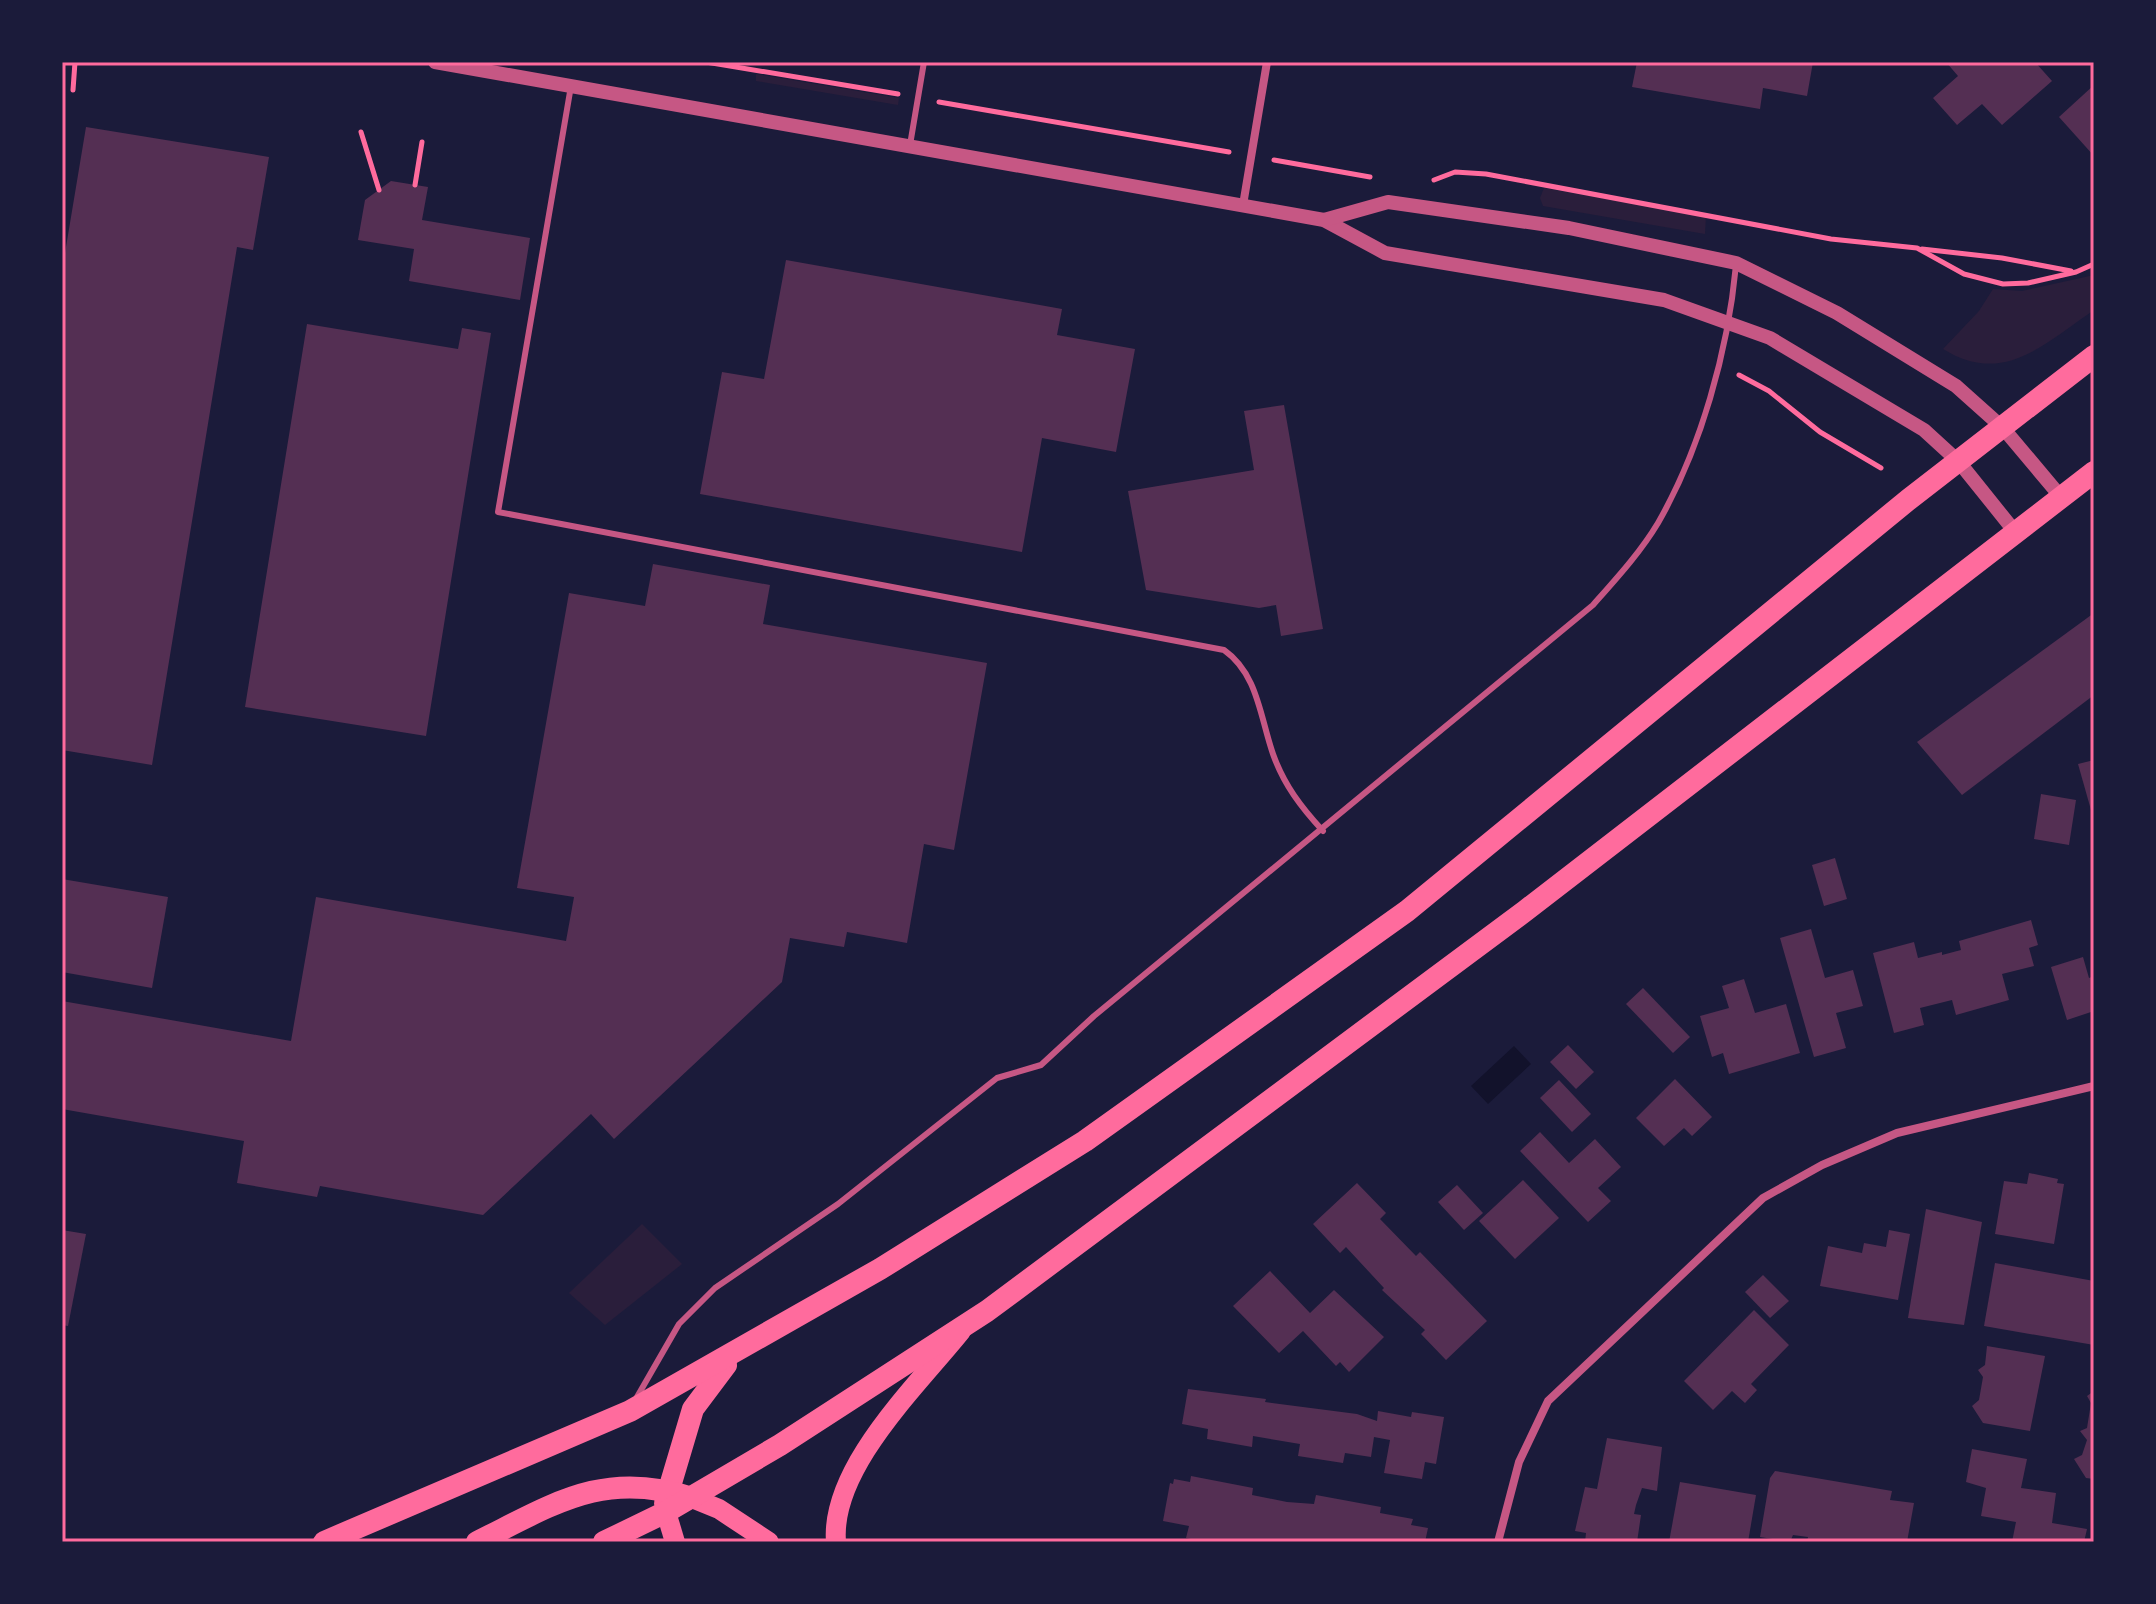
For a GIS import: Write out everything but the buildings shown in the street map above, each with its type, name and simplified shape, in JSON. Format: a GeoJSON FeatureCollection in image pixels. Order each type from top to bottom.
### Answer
{"type":"FeatureCollection","features":[{"type":"Feature","properties":{"kind":"highway"},"geometry":{"type":"LineString","coordinates":[[324,1542],[630,1411],[739,1352],[1085,1141],[1407,911],[1898,508],[2094,356]]}},
{"type":"Feature","properties":{"kind":"highway"},"geometry":{"type":"LineString","coordinates":[[604,1542],[666,1502],[692,1498],[870,1389],[966,1325],[1525,911],[2094,472]]}},
{"type":"Feature","properties":{"kind":"highway"},"geometry":{"type":"LineString","coordinates":[[666,1502],[693,1409],[716,1375],[739,1352]]}},
{"type":"Feature","properties":{"kind":"highway"},"geometry":{"type":"LineString","coordinates":[[477,1542],[553,1505],[601,1488],[643,1486],[666,1502]]}},
{"type":"Feature","properties":{"kind":"main road"},"geometry":{"type":"LineString","coordinates":[[836,1542],[839,1502],[851,1474],[865,1451],[966,1325]]}},
{"type":"Feature","properties":{"kind":"main road"},"geometry":{"type":"LineString","coordinates":[[692,1498],[719,1509],[769,1542]]}},
{"type":"Feature","properties":{"kind":"main road"},"geometry":{"type":"LineString","coordinates":[[666,1502],[675,1542]]}},
{"type":"Feature","properties":{"kind":"street"},"geometry":{"type":"LineString","coordinates":[[435,62],[1324,220],[1385,253],[1664,300],[1730,321],[1770,338],[1924,430],[1959,462],[2016,533]]}},
{"type":"Feature","properties":{"kind":"street"},"geometry":{"type":"LineString","coordinates":[[1243,205],[1267,62]]}},
{"type":"Feature","properties":{"kind":"street"},"geometry":{"type":"LineString","coordinates":[[1324,220],[1388,202],[1569,228],[1736,263],[1793,289],[1956,386],[2003,428],[2061,497]]}},
{"type":"Feature","properties":{"kind":"street"},"geometry":{"type":"LineString","coordinates":[[1498,1542],[1519,1462],[1548,1401],[1763,1198],[1822,1165],[1897,1133],[2094,1086]]}},
{"type":"Feature","properties":{"kind":"lane"},"geometry":{"type":"LineString","coordinates":[[909,146],[924,62]]}},
{"type":"Feature","properties":{"kind":"lane"},"geometry":{"type":"LineString","coordinates":[[571,86],[498,512],[1224,650],[1242,666],[1253,685],[1273,755],[1294,799],[1323,831]]}},
{"type":"Feature","properties":{"kind":"lane"},"geometry":{"type":"LineString","coordinates":[[630,1411],[679,1324],[715,1288],[838,1204],[997,1078],[1041,1065],[1094,1016],[1323,831],[1593,605],[1627,566],[1657,524],[1681,477],[1720,365],[1730,321],[1736,263]]}},
{"type":"Feature","properties":{"kind":"path"},"geometry":{"type":"LineString","coordinates":[[73,90],[75,62]]}},
{"type":"Feature","properties":{"kind":"path"},"geometry":{"type":"LineString","coordinates":[[706,62],[1373,178]]}},
{"type":"Feature","properties":{"kind":"path"},"geometry":{"type":"LineString","coordinates":[[361,132],[379,190]]}},
{"type":"Feature","properties":{"kind":"path"},"geometry":{"type":"LineString","coordinates":[[415,185],[422,142]]}},
{"type":"Feature","properties":{"kind":"path"},"geometry":{"type":"LineString","coordinates":[[1431,182],[1455,172],[1486,174],[1831,239],[2002,258],[2076,272]]}},
{"type":"Feature","properties":{"kind":"path"},"geometry":{"type":"LineString","coordinates":[[1917,248],[1964,274],[2003,284],[2028,283],[2076,272],[2094,264]]}},
{"type":"Feature","properties":{"kind":"path"},"geometry":{"type":"LineString","coordinates":[[1720,365],[1769,391],[1820,432],[1881,468]]}},
{"type":"Feature","properties":{"kind":"shaded area"},"geometry":{"type":"Polygon","coordinates":[[[756,74],[899,98],[898,105],[756,81],[756,74]]]}},
{"type":"Feature","properties":{"kind":"shaded area"},"geometry":{"type":"Polygon","coordinates":[[[1544,188],[1706,216],[1705,234],[1543,206],[1540,198],[1544,188]]]}},
{"type":"Feature","properties":{"kind":"shaded area"},"geometry":{"type":"Polygon","coordinates":[[[2094,275],[2094,310],[2022,356],[2004,362],[1985,363],[1965,359],[1943,349],[1979,311],[1993,289],[2022,291],[2094,275]]]}},
{"type":"Feature","properties":{"kind":"shaded area"},"geometry":{"type":"Polygon","coordinates":[[[1514,1046],[1531,1064],[1488,1104],[1471,1086],[1514,1046]]]}},
{"type":"Feature","properties":{"kind":"shaded area"},"geometry":{"type":"Polygon","coordinates":[[[642,1224],[682,1264],[605,1325],[569,1293],[642,1224]]]}}]}
